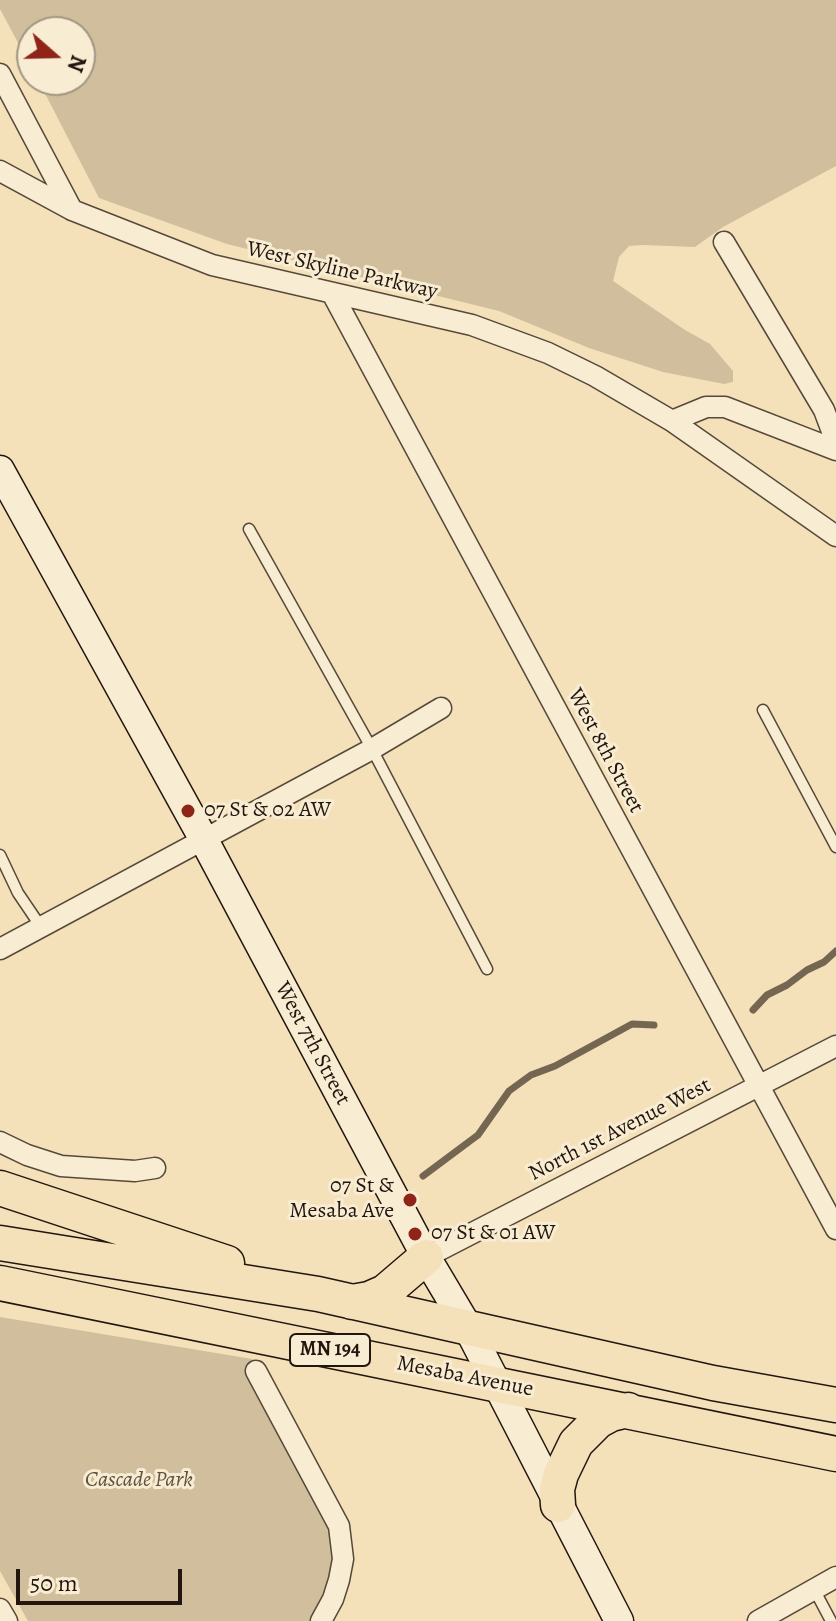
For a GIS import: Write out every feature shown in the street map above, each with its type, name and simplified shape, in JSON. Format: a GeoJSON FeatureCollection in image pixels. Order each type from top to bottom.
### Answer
{"type":"FeatureCollection","features":[{"type":"Feature","properties":{"kind":"highway"},"geometry":{"type":"LineString","coordinates":[[0,1188],[318,1294]]}},
{"type":"Feature","properties":{"kind":"highway","name":"Mesaba Avenue"},"geometry":{"type":"LineString","coordinates":[[0,1243],[318,1294],[713,1383],[836,1405]]}},
{"type":"Feature","properties":{"kind":"highway"},"geometry":{"type":"LineString","coordinates":[[352,1302],[385,1292],[426,1257]]}},
{"type":"Feature","properties":{"kind":"highway","name":"Mesaba Avenue"},"geometry":{"type":"LineString","coordinates":[[16,1287],[836,1454]]}},
{"type":"Feature","properties":{"kind":"highway"},"geometry":{"type":"LineString","coordinates":[[558,1505],[557,1489],[561,1474],[576,1443],[598,1421],[628,1410]]}},
{"type":"Feature","properties":{"kind":"street"},"geometry":{"type":"LineString","coordinates":[[0,74],[72,210]]}},
{"type":"Feature","properties":{"kind":"street","name":"West Skyline Parkway"},"geometry":{"type":"LineString","coordinates":[[0,171],[72,210],[212,265],[472,325],[548,353],[595,376],[672,421],[836,536]]}},
{"type":"Feature","properties":{"kind":"street"},"geometry":{"type":"LineString","coordinates":[[724,242],[824,410],[836,442]]}},
{"type":"Feature","properties":{"kind":"street","name":"West 8th Street"},"geometry":{"type":"LineString","coordinates":[[333,295],[836,1229]]}},
{"type":"Feature","properties":{"kind":"street"},"geometry":{"type":"LineString","coordinates":[[672,421],[706,407],[725,407],[836,450]]}},
{"type":"Feature","properties":{"kind":"street","name":"West 7th Street"},"geometry":{"type":"LineString","coordinates":[[0,470],[204,840],[426,1257],[467,1326],[619,1621]]}},
{"type":"Feature","properties":{"kind":"street"},"geometry":{"type":"LineString","coordinates":[[0,949],[372,749],[441,708]]}},
{"type":"Feature","properties":{"kind":"street","name":"North 1st Avenue West"},"geometry":{"type":"LineString","coordinates":[[426,1257],[836,1046]]}},
{"type":"Feature","properties":{"kind":"street"},"geometry":{"type":"LineString","coordinates":[[0,1142],[61,1166],[135,1171],[155,1168]]}},
{"type":"Feature","properties":{"kind":"street"},"geometry":{"type":"LineString","coordinates":[[256,1371],[339,1526],[343,1559],[333,1599],[321,1621]]}},
{"type":"Feature","properties":{"kind":"street"},"geometry":{"type":"LineString","coordinates":[[758,1621],[836,1577]]}},
{"type":"Feature","properties":{"kind":"street"},"geometry":{"type":"LineString","coordinates":[[0,1609],[7,1621]]}},
{"type":"Feature","properties":{"kind":"lane"},"geometry":{"type":"LineString","coordinates":[[249,529],[372,749],[487,969]]}},
{"type":"Feature","properties":{"kind":"lane"},"geometry":{"type":"LineString","coordinates":[[763,710],[836,847]]}},
{"type":"Feature","properties":{"kind":"lane"},"geometry":{"type":"LineString","coordinates":[[0,855],[18,893],[41,927]]}},
{"type":"Feature","properties":{"kind":"lane"},"geometry":{"type":"LineString","coordinates":[[814,1589],[831,1621]]}},
{"type":"Feature","properties":{"kind":"green space"},"geometry":{"type":"Polygon","coordinates":[[[0,0],[836,0],[836,166],[723,227],[695,247],[629,246],[619,257],[613,281],[710,344],[733,371],[733,382],[724,384],[663,372],[589,348],[499,311],[227,244],[99,198],[46,96],[96,96],[96,16],[16,16],[16,39],[0,9],[0,0]]]}},
{"type":"Feature","properties":{"kind":"green space","name":"Cascade Park"},"geometry":{"type":"Polygon","coordinates":[[[0,1317],[252,1359],[333,1522],[340,1559],[316,1621],[28,1621],[0,1571],[0,1317]]]}},
{"type":"Feature","properties":{"kind":"waterway"},"geometry":{"type":"LineString","coordinates":[[753,1010],[767,995],[824,962],[836,951]]}},
{"type":"Feature","properties":{"kind":"waterway"},"geometry":{"type":"LineString","coordinates":[[423,1176],[478,1135],[509,1091],[531,1075],[555,1066],[632,1024],[654,1025]]}},
{"type":"Feature","properties":{"kind":"place","name":"07 St & 02 AW"},"geometry":{"type":"Point","coordinates":[188,811]}},
{"type":"Feature","properties":{"kind":"place","name":"07 St & Mesaba Ave"},"geometry":{"type":"Point","coordinates":[410,1200]}},
{"type":"Feature","properties":{"kind":"place","name":"07 St & 01 AW"},"geometry":{"type":"Point","coordinates":[415,1234]}}]}
